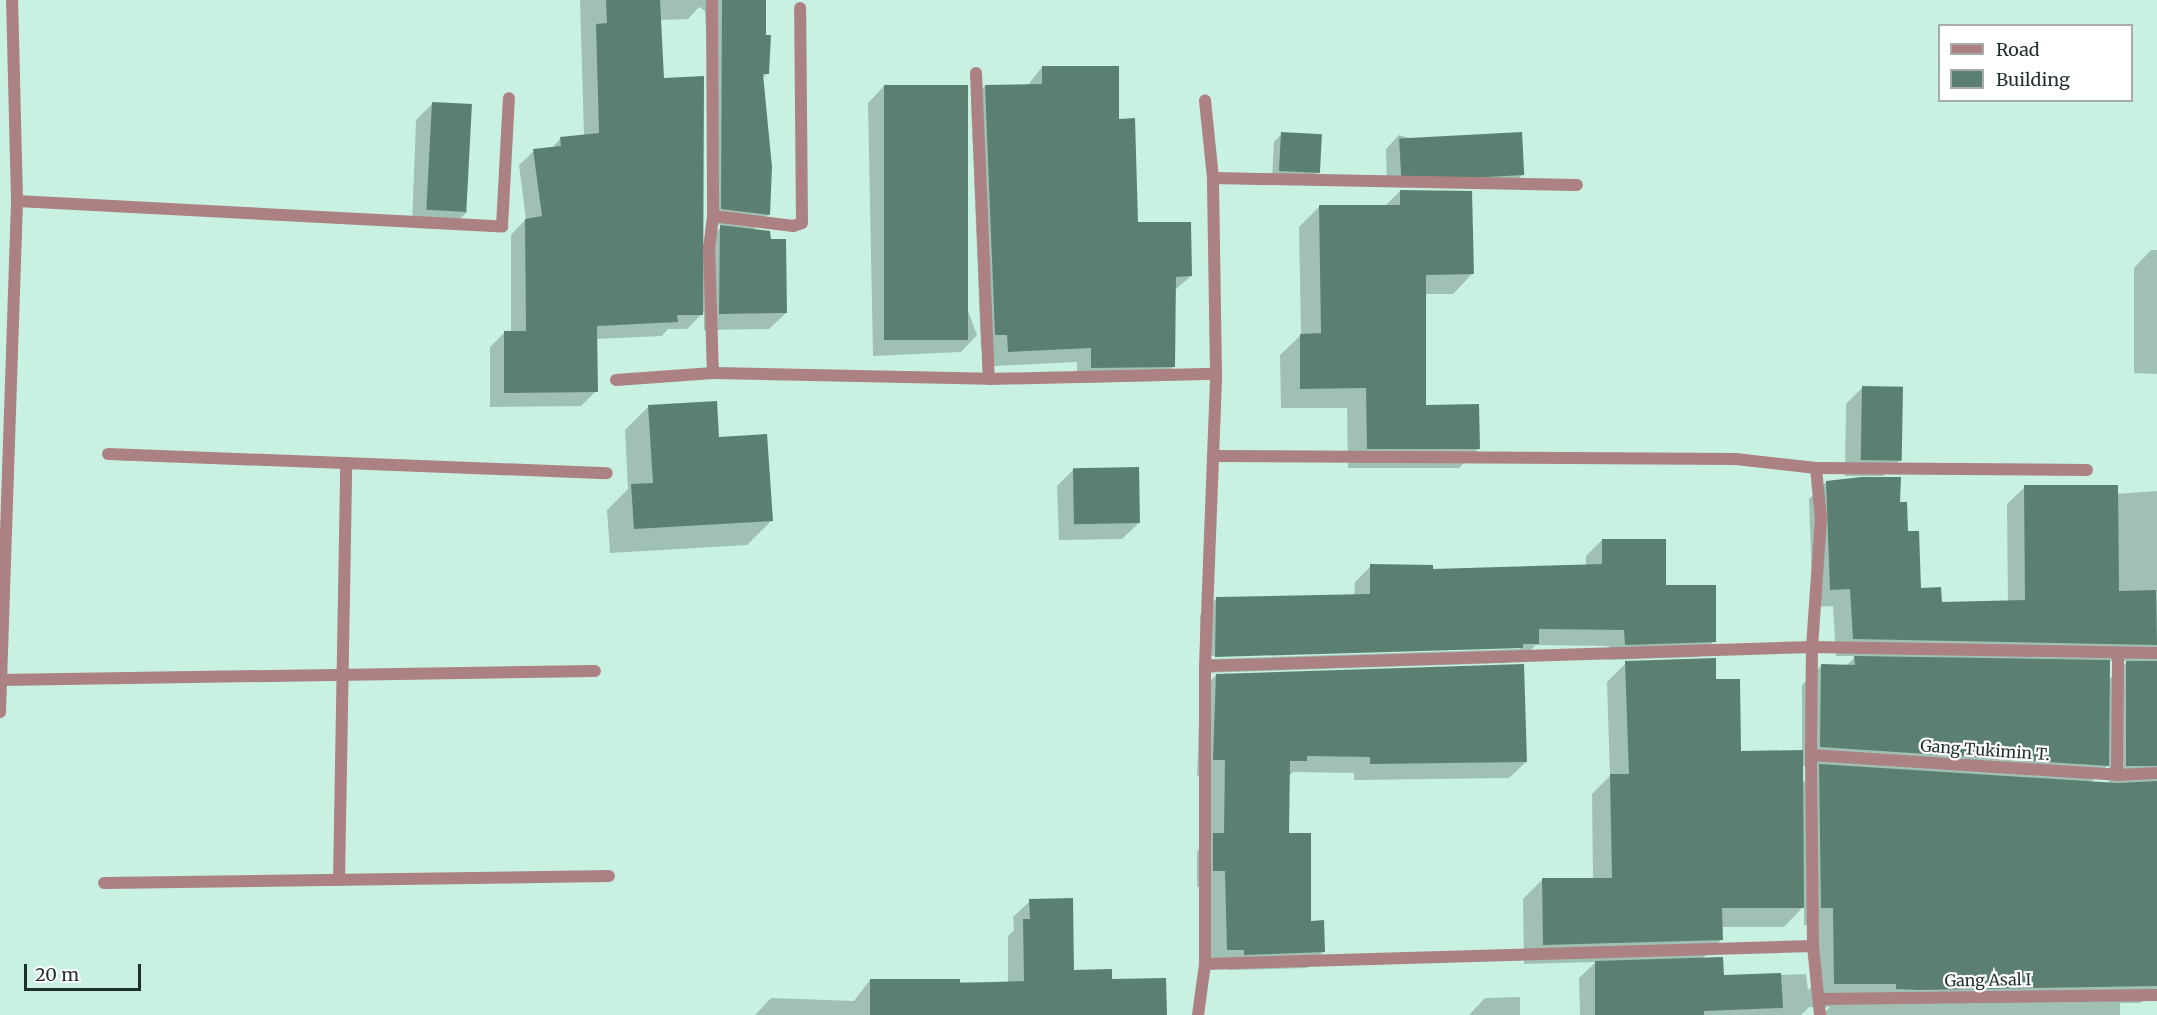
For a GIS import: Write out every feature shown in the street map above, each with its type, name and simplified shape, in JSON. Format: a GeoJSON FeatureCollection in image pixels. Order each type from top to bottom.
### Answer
{"type":"FeatureCollection","features":[{"type":"Feature","properties":{"kind":"street"},"geometry":{"type":"LineString","coordinates":[[0,712],[1,597],[17,201],[12,0]]}},
{"type":"Feature","properties":{"kind":"street"},"geometry":{"type":"LineString","coordinates":[[712,0],[713,216],[709,247],[713,373]]}},
{"type":"Feature","properties":{"kind":"street"},"geometry":{"type":"LineString","coordinates":[[713,216],[794,226],[802,223],[800,8]]}},
{"type":"Feature","properties":{"kind":"street"},"geometry":{"type":"LineString","coordinates":[[975,73],[989,379]]}},
{"type":"Feature","properties":{"kind":"street"},"geometry":{"type":"LineString","coordinates":[[17,201],[502,226],[508,98]]}},
{"type":"Feature","properties":{"kind":"street"},"geometry":{"type":"LineString","coordinates":[[1198,1015],[1205,964],[1205,666],[1216,374],[1213,178],[1205,100]]}},
{"type":"Feature","properties":{"kind":"street"},"geometry":{"type":"LineString","coordinates":[[1213,178],[1577,184]]}},
{"type":"Feature","properties":{"kind":"street"},"geometry":{"type":"LineString","coordinates":[[616,380],[713,373],[989,379],[1216,374]]}},
{"type":"Feature","properties":{"kind":"street"},"geometry":{"type":"LineString","coordinates":[[108,454],[607,473]]}},
{"type":"Feature","properties":{"kind":"street"},"geometry":{"type":"LineString","coordinates":[[1213,456],[1736,459],[1816,468],[2087,470]]}},
{"type":"Feature","properties":{"kind":"street"},"geometry":{"type":"LineString","coordinates":[[339,880],[340,675],[346,463]]}},
{"type":"Feature","properties":{"kind":"street"},"geometry":{"type":"LineString","coordinates":[[1816,468],[1821,519],[1812,647],[1811,755],[1813,946],[1820,1015]]}},
{"type":"Feature","properties":{"kind":"street"},"geometry":{"type":"LineString","coordinates":[[1205,666],[1812,647],[2118,655],[2157,653]]}},
{"type":"Feature","properties":{"kind":"street"},"geometry":{"type":"LineString","coordinates":[[2117,775],[2118,655]]}},
{"type":"Feature","properties":{"kind":"street"},"geometry":{"type":"LineString","coordinates":[[0,680],[595,671]]}},
{"type":"Feature","properties":{"kind":"street","name":"Gang Tukimin T."},"geometry":{"type":"LineString","coordinates":[[1811,755],[2117,775],[2157,773]]}},
{"type":"Feature","properties":{"kind":"street"},"geometry":{"type":"LineString","coordinates":[[104,883],[609,876]]}},
{"type":"Feature","properties":{"kind":"street"},"geometry":{"type":"LineString","coordinates":[[1205,964],[1813,946]]}},
{"type":"Feature","properties":{"kind":"street","name":"Gang Asal I"},"geometry":{"type":"LineString","coordinates":[[1820,999],[2157,995]]}},
{"type":"Feature","properties":{"kind":"building"},"geometry":{"type":"Polygon","coordinates":[[[606,0],[660,0],[664,78],[704,76],[703,315],[677,315],[678,322],[597,326],[598,392],[504,393],[504,331],[526,331],[525,219],[542,216],[533,149],[561,146],[560,137],[599,133],[596,24],[607,23],[606,0]]]}},
{"type":"Feature","properties":{"kind":"building"},"geometry":{"type":"Polygon","coordinates":[[[722,0],[766,0],[766,35],[771,35],[769,74],[763,74],[772,167],[770,215],[721,209],[722,0]]]}},
{"type":"Feature","properties":{"kind":"building"},"geometry":{"type":"Polygon","coordinates":[[[1042,66],[1119,66],[1119,119],[1135,118],[1138,222],[1191,222],[1192,276],[1176,277],[1175,367],[1091,368],[1091,348],[1008,352],[1007,335],[995,335],[985,85],[1042,84],[1042,66]]]}},
{"type":"Feature","properties":{"kind":"building"},"geometry":{"type":"Polygon","coordinates":[[[884,85],[968,85],[968,340],[884,340],[884,85]]]}},
{"type":"Feature","properties":{"kind":"building"},"geometry":{"type":"Polygon","coordinates":[[[432,102],[472,104],[466,212],[426,210],[432,102]]]}},
{"type":"Feature","properties":{"kind":"building"},"geometry":{"type":"Polygon","coordinates":[[[1281,132],[1322,134],[1320,173],[1279,171],[1281,132]]]}},
{"type":"Feature","properties":{"kind":"building"},"geometry":{"type":"Polygon","coordinates":[[[1522,132],[1524,175],[1401,181],[1399,138],[1522,132]]]}},
{"type":"Feature","properties":{"kind":"building"},"geometry":{"type":"Polygon","coordinates":[[[1400,190],[1472,191],[1474,274],[1426,275],[1426,405],[1479,404],[1480,449],[1367,449],[1366,388],[1300,389],[1300,334],[1321,333],[1319,205],[1400,205],[1400,190]]]}},
{"type":"Feature","properties":{"kind":"building"},"geometry":{"type":"Polygon","coordinates":[[[720,225],[770,231],[771,239],[786,239],[787,313],[719,314],[720,225]]]}},
{"type":"Feature","properties":{"kind":"building"},"geometry":{"type":"Polygon","coordinates":[[[1862,386],[1903,387],[1902,461],[1861,460],[1862,386]]]}},
{"type":"Feature","properties":{"kind":"building"},"geometry":{"type":"Polygon","coordinates":[[[717,401],[719,437],[767,434],[773,521],[634,529],[631,484],[653,483],[648,405],[717,401]]]}},
{"type":"Feature","properties":{"kind":"building"},"geometry":{"type":"Polygon","coordinates":[[[1139,467],[1140,523],[1074,524],[1073,468],[1139,467]]]}},
{"type":"Feature","properties":{"kind":"building"},"geometry":{"type":"Polygon","coordinates":[[[1861,477],[1901,477],[1900,502],[1907,502],[1908,531],[1919,531],[1921,588],[1941,587],[1942,602],[2025,600],[2024,485],[2118,485],[2119,591],[2156,590],[2157,645],[1853,639],[1850,589],[1830,590],[1826,481],[1861,477]]]}},
{"type":"Feature","properties":{"kind":"building"},"geometry":{"type":"Polygon","coordinates":[[[1602,539],[1666,539],[1666,585],[1716,585],[1716,642],[1625,645],[1624,630],[1539,629],[1539,644],[1523,644],[1523,648],[1215,657],[1216,597],[1370,594],[1370,564],[1433,565],[1433,569],[1602,564],[1602,539]]]}},
{"type":"Feature","properties":{"kind":"building"},"geometry":{"type":"Polygon","coordinates":[[[1854,656],[2110,660],[2109,766],[1820,747],[1821,664],[1855,665],[1854,656]]]}},
{"type":"Feature","properties":{"kind":"building"},"geometry":{"type":"Polygon","coordinates":[[[1716,658],[1716,679],[1740,679],[1741,751],[1803,750],[1804,908],[1722,908],[1723,940],[1543,945],[1542,878],[1612,878],[1610,774],[1629,774],[1625,661],[1716,658]]]}},
{"type":"Feature","properties":{"kind":"building"},"geometry":{"type":"Polygon","coordinates":[[[2126,661],[2157,661],[2157,766],[2126,766],[2126,661]]]}},
{"type":"Feature","properties":{"kind":"building"},"geometry":{"type":"Polygon","coordinates":[[[1524,664],[1527,762],[1370,764],[1370,757],[1307,756],[1307,761],[1290,761],[1289,833],[1311,833],[1311,921],[1324,920],[1325,952],[1244,955],[1244,950],[1227,950],[1225,871],[1213,871],[1213,833],[1224,833],[1225,760],[1213,760],[1216,674],[1524,664]]]}},
{"type":"Feature","properties":{"kind":"building"},"geometry":{"type":"Polygon","coordinates":[[[1819,764],[2117,783],[2157,781],[2157,986],[1919,990],[1896,989],[1896,984],[1834,984],[1833,908],[1821,908],[1819,764]]]}},
{"type":"Feature","properties":{"kind":"building"},"geometry":{"type":"Polygon","coordinates":[[[1073,898],[1074,970],[1112,969],[1112,979],[1166,978],[1167,1015],[870,1015],[870,979],[960,979],[960,983],[1024,981],[1023,919],[1030,919],[1029,899],[1073,898]]]}},
{"type":"Feature","properties":{"kind":"building"},"geometry":{"type":"Polygon","coordinates":[[[1723,957],[1724,975],[1781,973],[1783,1008],[1704,1011],[1704,1015],[1595,1015],[1595,961],[1723,957]]]}}]}
